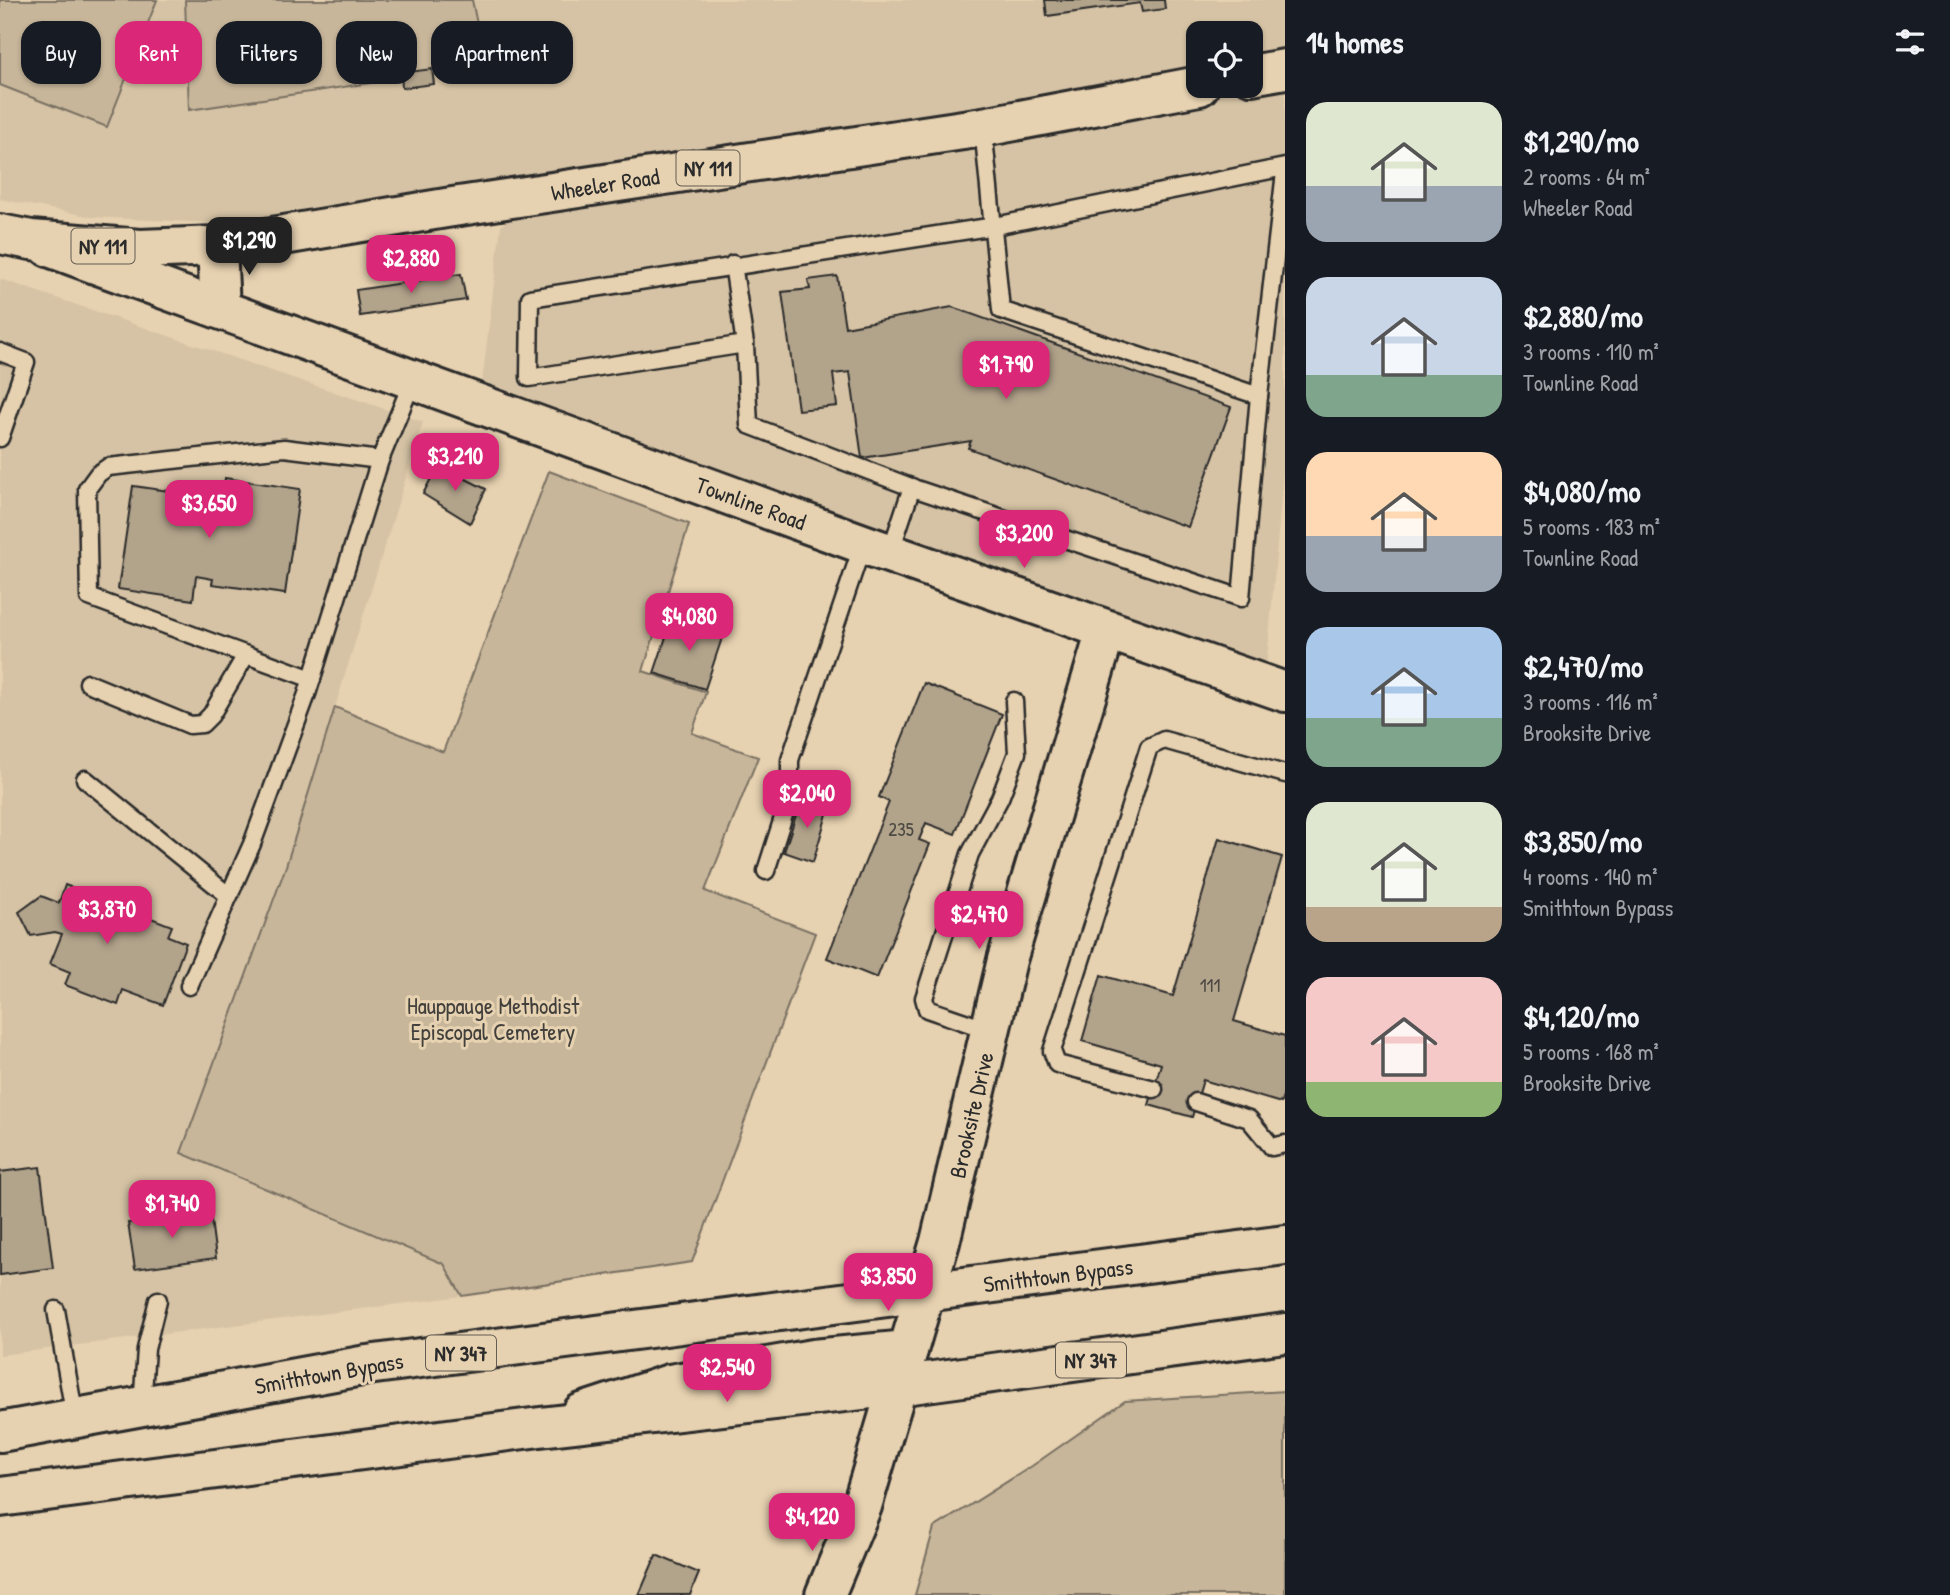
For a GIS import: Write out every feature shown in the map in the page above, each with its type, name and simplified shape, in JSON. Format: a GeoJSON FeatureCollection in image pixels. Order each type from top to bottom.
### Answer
{"type":"FeatureCollection","features":[{"type":"Feature","properties":{"kind":"main road"},"geometry":{"type":"LineString","coordinates":[[1263,73],[1285,69]]}},
{"type":"Feature","properties":{"kind":"main road","name":"Wheeler Road"},"geometry":{"type":"LineString","coordinates":[[176,249],[218,246],[446,208],[983,127],[1186,88]]}},
{"type":"Feature","properties":{"kind":"main road","name":"Townline Road"},"geometry":{"type":"LineString","coordinates":[[15,237],[176,249],[185,277],[219,309]]}},
{"type":"Feature","properties":{"kind":"main road","name":"Townline Road"},"geometry":{"type":"LineString","coordinates":[[15,237],[877,549],[1285,692]]}},
{"type":"Feature","properties":{"kind":"main road"},"geometry":{"type":"LineString","coordinates":[[218,246],[219,309]]}},
{"type":"Feature","properties":{"kind":"main road","name":"Brooksite Drive"},"geometry":{"type":"LineString","coordinates":[[825,1595],[859,1516],[925,1292],[943,1230],[1007,960],[1106,631]]}},
{"type":"Feature","properties":{"kind":"main road","name":"Smithtown Bypass"},"geometry":{"type":"LineString","coordinates":[[0,1432],[367,1365],[1285,1245]]}},
{"type":"Feature","properties":{"kind":"main road","name":"NY 347"},"geometry":{"type":"LineString","coordinates":[[0,1497],[540,1427],[897,1386],[1285,1333]]}},
{"type":"Feature","properties":{"kind":"main road"},"geometry":{"type":"LineString","coordinates":[[540,1427],[670,1384],[813,1359],[908,1350]]}},
{"type":"Feature","properties":{"kind":"lane"},"geometry":{"type":"LineString","coordinates":[[983,127],[995,226],[1001,310],[1259,396]]}},
{"type":"Feature","properties":{"kind":"lane"},"geometry":{"type":"LineString","coordinates":[[733,264],[745,344],[749,425],[912,487],[1241,598],[1259,396],[1285,170],[995,226],[733,264],[530,298],[529,378],[745,344]]}},
{"type":"Feature","properties":{"kind":"lane"},"geometry":{"type":"LineString","coordinates":[[0,352],[26,362],[0,438]]}},
{"type":"Feature","properties":{"kind":"lane"},"geometry":{"type":"LineString","coordinates":[[189,986],[252,844],[312,679],[380,460],[413,380]]}},
{"type":"Feature","properties":{"kind":"lane"},"geometry":{"type":"LineString","coordinates":[[312,679],[89,597],[87,489],[98,474],[108,467],[284,448],[380,460]]}},
{"type":"Feature","properties":{"kind":"lane"},"geometry":{"type":"LineString","coordinates":[[766,871],[790,796],[790,760],[877,549],[912,487]]}},
{"type":"Feature","properties":{"kind":"lane"},"geometry":{"type":"LineString","coordinates":[[88,683],[190,725],[201,724],[211,715],[246,655]]}},
{"type":"Feature","properties":{"kind":"lane"},"geometry":{"type":"LineString","coordinates":[[991,1031],[940,1016],[927,1009],[924,998],[970,854],[1000,798],[1017,753],[1014,701]]}},
{"type":"Feature","properties":{"kind":"lane"},"geometry":{"type":"LineString","coordinates":[[1154,1089],[1057,1064],[1052,1051],[1150,747],[1164,740],[1285,774]]}},
{"type":"Feature","properties":{"kind":"lane"},"geometry":{"type":"LineString","coordinates":[[86,779],[229,896]]}},
{"type":"Feature","properties":{"kind":"lane"},"geometry":{"type":"LineString","coordinates":[[1196,1102],[1249,1119],[1279,1145]]}},
{"type":"Feature","properties":{"kind":"lane"},"geometry":{"type":"LineString","coordinates":[[142,1407],[146,1349],[158,1300]]}},
{"type":"Feature","properties":{"kind":"lane"},"geometry":{"type":"LineString","coordinates":[[56,1310],[76,1420]]}},
{"type":"Feature","properties":{"kind":"shaded area"},"geometry":{"type":"Polygon","coordinates":[[[0,0],[1285,0],[1285,453],[1266,671],[482,383],[501,226],[570,167],[213,223],[92,217],[0,199],[0,0]]]}},
{"type":"Feature","properties":{"kind":"shaded area"},"geometry":{"type":"Polygon","coordinates":[[[0,279],[423,422],[286,866],[181,1153],[444,1265],[462,1296],[0,1355],[0,279]]]}},
{"type":"Feature","properties":{"kind":"green space"},"geometry":{"type":"Polygon","coordinates":[[[0,0],[157,0],[149,21],[115,21],[115,84],[124,84],[107,127],[0,85],[0,0]]]}},
{"type":"Feature","properties":{"kind":"green space"},"geometry":{"type":"Polygon","coordinates":[[[185,0],[472,0],[476,21],[431,21],[431,74],[417,76],[417,21],[336,21],[336,84],[363,84],[189,110],[188,84],[202,84],[202,21],[186,21],[185,0]]]}},
{"type":"Feature","properties":{"kind":"green space","name":"Hauppauge Methodist Episcopal Cemetery"},"geometry":{"type":"Polygon","coordinates":[[[549,471],[689,524],[643,671],[706,692],[692,733],[758,757],[705,891],[815,933],[692,1262],[462,1296],[444,1264],[181,1153],[286,866],[335,707],[443,752],[549,471]]]}},
{"type":"Feature","properties":{"kind":"green space"},"geometry":{"type":"Polygon","coordinates":[[[1285,1391],[1285,1595],[915,1595],[934,1528],[1032,1466],[1125,1401],[1285,1391]]]}},
{"type":"Feature","properties":{"kind":"building"},"geometry":{"type":"Polygon","coordinates":[[[1045,0],[1164,0],[1165,9],[1142,12],[1140,3],[1047,16],[1045,0]]]}},
{"type":"Feature","properties":{"kind":"building"},"geometry":{"type":"Polygon","coordinates":[[[431,69],[431,84],[434,84],[402,88],[402,84],[417,84],[417,71],[431,69]]]}},
{"type":"Feature","properties":{"kind":"building"},"geometry":{"type":"Polygon","coordinates":[[[461,274],[466,300],[360,316],[356,290],[461,274]]]}},
{"type":"Feature","properties":{"kind":"building"},"geometry":{"type":"Polygon","coordinates":[[[837,276],[845,327],[952,307],[1231,407],[1188,527],[968,448],[971,441],[862,458],[850,372],[833,374],[837,406],[798,410],[782,292],[810,289],[808,280],[837,276]]]}},
{"type":"Feature","properties":{"kind":"building"},"geometry":{"type":"Polygon","coordinates":[[[438,465],[486,489],[470,523],[423,494],[438,465]]]}},
{"type":"Feature","properties":{"kind":"building"},"geometry":{"type":"Polygon","coordinates":[[[225,478],[300,489],[285,594],[212,584],[213,579],[196,576],[193,600],[118,589],[133,486],[205,496],[203,509],[220,511],[225,478]]]}},
{"type":"Feature","properties":{"kind":"building"},"geometry":{"type":"Polygon","coordinates":[[[687,618],[716,627],[713,635],[722,638],[705,689],[654,673],[672,619],[685,623],[687,618]]]}},
{"type":"Feature","properties":{"kind":"building"},"geometry":{"type":"Polygon","coordinates":[[[924,683],[1002,714],[955,834],[926,823],[919,840],[930,844],[877,978],[827,958],[889,802],[879,797],[924,683]]]}},
{"type":"Feature","properties":{"kind":"building"},"geometry":{"type":"Polygon","coordinates":[[[802,797],[829,807],[813,862],[784,852],[802,797]]]}},
{"type":"Feature","properties":{"kind":"building"},"geometry":{"type":"Polygon","coordinates":[[[1219,838],[1282,857],[1234,1021],[1285,1036],[1285,1089],[1281,1103],[1203,1080],[1192,1117],[1149,1105],[1161,1064],[1082,1041],[1101,975],[1173,996],[1219,838]]]}},
{"type":"Feature","properties":{"kind":"building"},"geometry":{"type":"Polygon","coordinates":[[[65,885],[172,926],[168,936],[186,943],[163,1005],[123,990],[118,1005],[65,985],[70,972],[50,964],[62,934],[55,932],[31,936],[19,912],[41,896],[59,903],[65,885]]]}},
{"type":"Feature","properties":{"kind":"building"},"geometry":{"type":"Polygon","coordinates":[[[40,1167],[53,1268],[0,1275],[0,1172],[40,1167]]]}},
{"type":"Feature","properties":{"kind":"building"},"geometry":{"type":"Polygon","coordinates":[[[210,1212],[216,1258],[135,1269],[128,1223],[210,1212]]]}},
{"type":"Feature","properties":{"kind":"building"},"geometry":{"type":"Polygon","coordinates":[[[656,1555],[699,1573],[690,1595],[639,1595],[656,1555]]]}}]}
